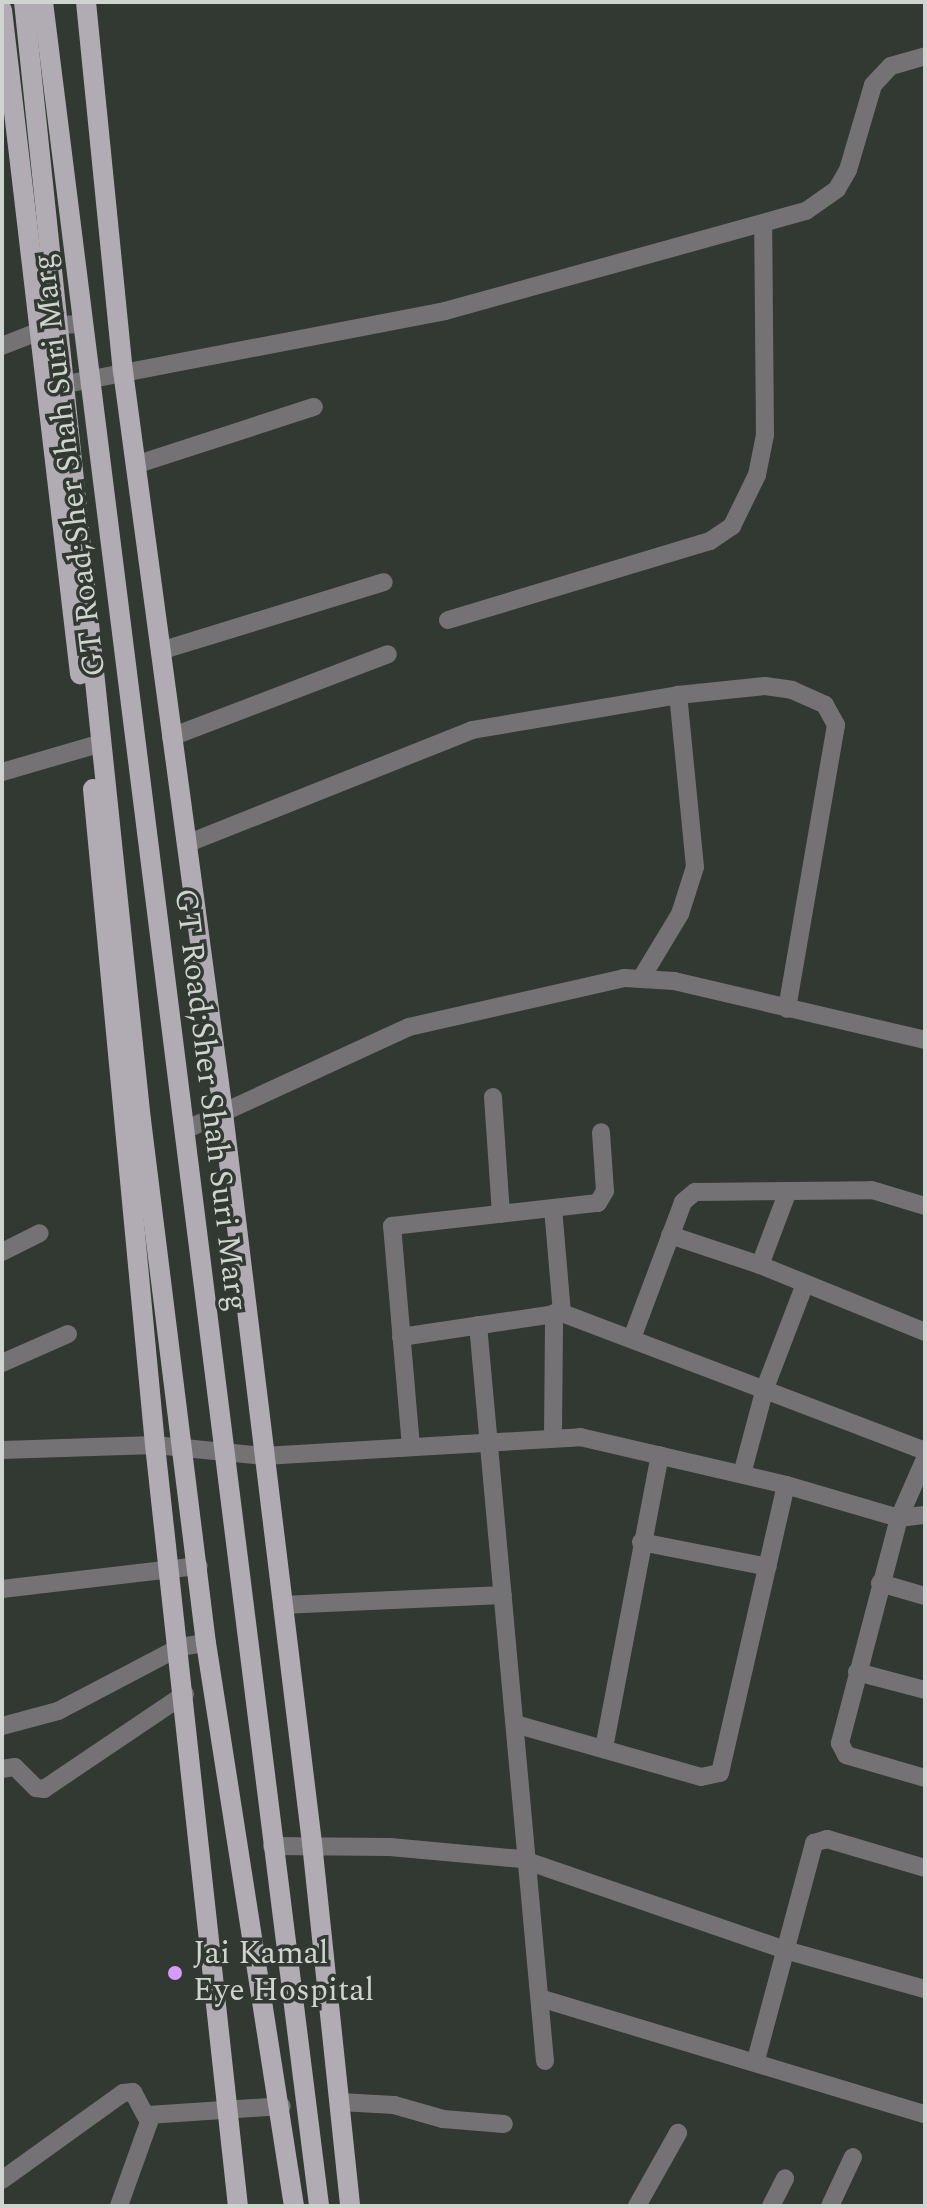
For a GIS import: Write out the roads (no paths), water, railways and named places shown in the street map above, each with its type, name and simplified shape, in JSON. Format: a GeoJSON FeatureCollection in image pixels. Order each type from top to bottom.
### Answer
{"type":"FeatureCollection","features":[{"type":"Feature","properties":{"kind":"main road","name":"GT Road;Sher Shah Suri Marg"},"geometry":{"type":"LineString","coordinates":[[24,2],[31,56],[47,328],[61,385],[96,746],[141,1120],[199,1566],[206,1643],[282,2106],[294,2206]]}},
{"type":"Feature","properties":{"kind":"main road","name":"GT Road;Sher Shah Suri Marg"},"geometry":{"type":"LineString","coordinates":[[43,2],[272,1846],[324,2204]]}},
{"type":"Feature","properties":{"kind":"main road"},"geometry":{"type":"LineString","coordinates":[[86,2],[123,371],[223,1113],[312,1843],[350,2206]]}},
{"type":"Feature","properties":{"kind":"main road"},"geometry":{"type":"LineString","coordinates":[[2,10],[5,59],[47,328],[96,746],[155,1445],[180,1647],[238,2206]]}},
{"type":"Feature","properties":{"kind":"street"},"geometry":{"type":"LineString","coordinates":[[5,59],[31,56]]}},
{"type":"Feature","properties":{"kind":"street"},"geometry":{"type":"LineString","coordinates":[[61,385],[445,311],[806,211],[837,189],[848,170],[873,85],[891,66],[925,56]]}},
{"type":"Feature","properties":{"kind":"street"},"geometry":{"type":"LineString","coordinates":[[448,620],[710,541],[732,526],[757,475],[765,435],[763,223]]}},
{"type":"Feature","properties":{"kind":"street"},"geometry":{"type":"LineString","coordinates":[[2,346],[47,328],[83,324]]}},
{"type":"Feature","properties":{"kind":"street"},"geometry":{"type":"LineString","coordinates":[[135,465],[314,407]]}},
{"type":"Feature","properties":{"kind":"street"},"geometry":{"type":"LineString","coordinates":[[160,651],[384,582]]}},
{"type":"Feature","properties":{"kind":"street"},"geometry":{"type":"LineString","coordinates":[[171,737],[388,654]]}},
{"type":"Feature","properties":{"kind":"street"},"geometry":{"type":"LineString","coordinates":[[186,844],[447,737],[678,695],[765,686],[792,690],[825,705],[836,725],[787,1009]]}},
{"type":"Feature","properties":{"kind":"street"},"geometry":{"type":"LineString","coordinates":[[642,977],[680,914],[695,867],[678,695]]}},
{"type":"Feature","properties":{"kind":"street"},"geometry":{"type":"LineString","coordinates":[[2,772],[96,746]]}},
{"type":"Feature","properties":{"kind":"street"},"geometry":{"type":"LineString","coordinates":[[185,1130],[409,1027],[642,977],[925,1040]]}},
{"type":"Feature","properties":{"kind":"street"},"geometry":{"type":"LineString","coordinates":[[493,1097],[501,1214]]}},
{"type":"Feature","properties":{"kind":"street"},"geometry":{"type":"LineString","coordinates":[[411,1447],[392,1226],[553,1209],[603,1199],[601,1132]]}},
{"type":"Feature","properties":{"kind":"street"},"geometry":{"type":"LineString","coordinates":[[632,1338],[683,1202],[695,1192],[872,1190],[925,1206]]}},
{"type":"Feature","properties":{"kind":"street"},"geometry":{"type":"LineString","coordinates":[[760,1265],[788,1191]]}},
{"type":"Feature","properties":{"kind":"street"},"geometry":{"type":"LineString","coordinates":[[553,1209],[558,1313],[553,1437]]}},
{"type":"Feature","properties":{"kind":"street"},"geometry":{"type":"LineString","coordinates":[[2,1252],[40,1233]]}},
{"type":"Feature","properties":{"kind":"street"},"geometry":{"type":"LineString","coordinates":[[670,1235],[760,1265],[925,1332]]}},
{"type":"Feature","properties":{"kind":"street"},"geometry":{"type":"LineString","coordinates":[[742,1474],[765,1388],[805,1284]]}},
{"type":"Feature","properties":{"kind":"street"},"geometry":{"type":"LineString","coordinates":[[401,1337],[558,1313],[765,1388],[925,1451]]}},
{"type":"Feature","properties":{"kind":"street"},"geometry":{"type":"LineString","coordinates":[[478,1325],[485,1440],[543,1999],[545,2061]]}},
{"type":"Feature","properties":{"kind":"street"},"geometry":{"type":"LineString","coordinates":[[2,1363],[68,1334]]}},
{"type":"Feature","properties":{"kind":"street"},"geometry":{"type":"LineString","coordinates":[[2,1450],[155,1445],[264,1456],[485,1440],[580,1437],[786,1485],[899,1518],[925,1515]]}},
{"type":"Feature","properties":{"kind":"street"},"geometry":{"type":"LineString","coordinates":[[604,1748],[660,1455]]}},
{"type":"Feature","properties":{"kind":"street"},"geometry":{"type":"LineString","coordinates":[[925,1459],[899,1518],[840,1743],[842,1752],[925,1778]]}},
{"type":"Feature","properties":{"kind":"street"},"geometry":{"type":"LineString","coordinates":[[515,1724],[701,1777],[720,1773],[786,1485]]}},
{"type":"Feature","properties":{"kind":"street"},"geometry":{"type":"LineString","coordinates":[[641,1542],[768,1567]]}},
{"type":"Feature","properties":{"kind":"street"},"geometry":{"type":"LineString","coordinates":[[2,1589],[199,1566]]}},
{"type":"Feature","properties":{"kind":"street"},"geometry":{"type":"LineString","coordinates":[[880,1583],[925,1596]]}},
{"type":"Feature","properties":{"kind":"street"},"geometry":{"type":"LineString","coordinates":[[282,1605],[503,1595]]}},
{"type":"Feature","properties":{"kind":"street"},"geometry":{"type":"LineString","coordinates":[[2,1726],[58,1711],[180,1647],[206,1643]]}},
{"type":"Feature","properties":{"kind":"street"},"geometry":{"type":"LineString","coordinates":[[857,1672],[925,1690]]}},
{"type":"Feature","properties":{"kind":"street"},"geometry":{"type":"LineString","coordinates":[[2,1769],[15,1767],[36,1788],[44,1789],[185,1694]]}},
{"type":"Feature","properties":{"kind":"street"},"geometry":{"type":"LineString","coordinates":[[756,2060],[817,1840],[925,1868]]}},
{"type":"Feature","properties":{"kind":"street"},"geometry":{"type":"LineString","coordinates":[[272,1846],[312,1843],[528,1861],[785,1950],[925,1989]]}},
{"type":"Feature","properties":{"kind":"street"},"geometry":{"type":"LineString","coordinates":[[543,1999],[756,2060],[925,2114]]}},
{"type":"Feature","properties":{"kind":"street"},"geometry":{"type":"LineString","coordinates":[[2,2180],[123,2093],[137,2094],[148,2115],[147,2131],[119,2206]]}},
{"type":"Feature","properties":{"kind":"street"},"geometry":{"type":"LineString","coordinates":[[340,2102],[394,2105],[443,2119],[504,2124]]}},
{"type":"Feature","properties":{"kind":"street"},"geometry":{"type":"LineString","coordinates":[[148,2115],[282,2106]]}},
{"type":"Feature","properties":{"kind":"street"},"geometry":{"type":"LineString","coordinates":[[641,2205],[678,2133]]}},
{"type":"Feature","properties":{"kind":"street"},"geometry":{"type":"LineString","coordinates":[[830,2206],[853,2157]]}},
{"type":"Feature","properties":{"kind":"street"},"geometry":{"type":"LineString","coordinates":[[771,2206],[785,2178]]}},
{"type":"Feature","properties":{"kind":"place","name":"Jai Kamal Eye Hospital"},"geometry":{"type":"Point","coordinates":[175,1973]}}]}
